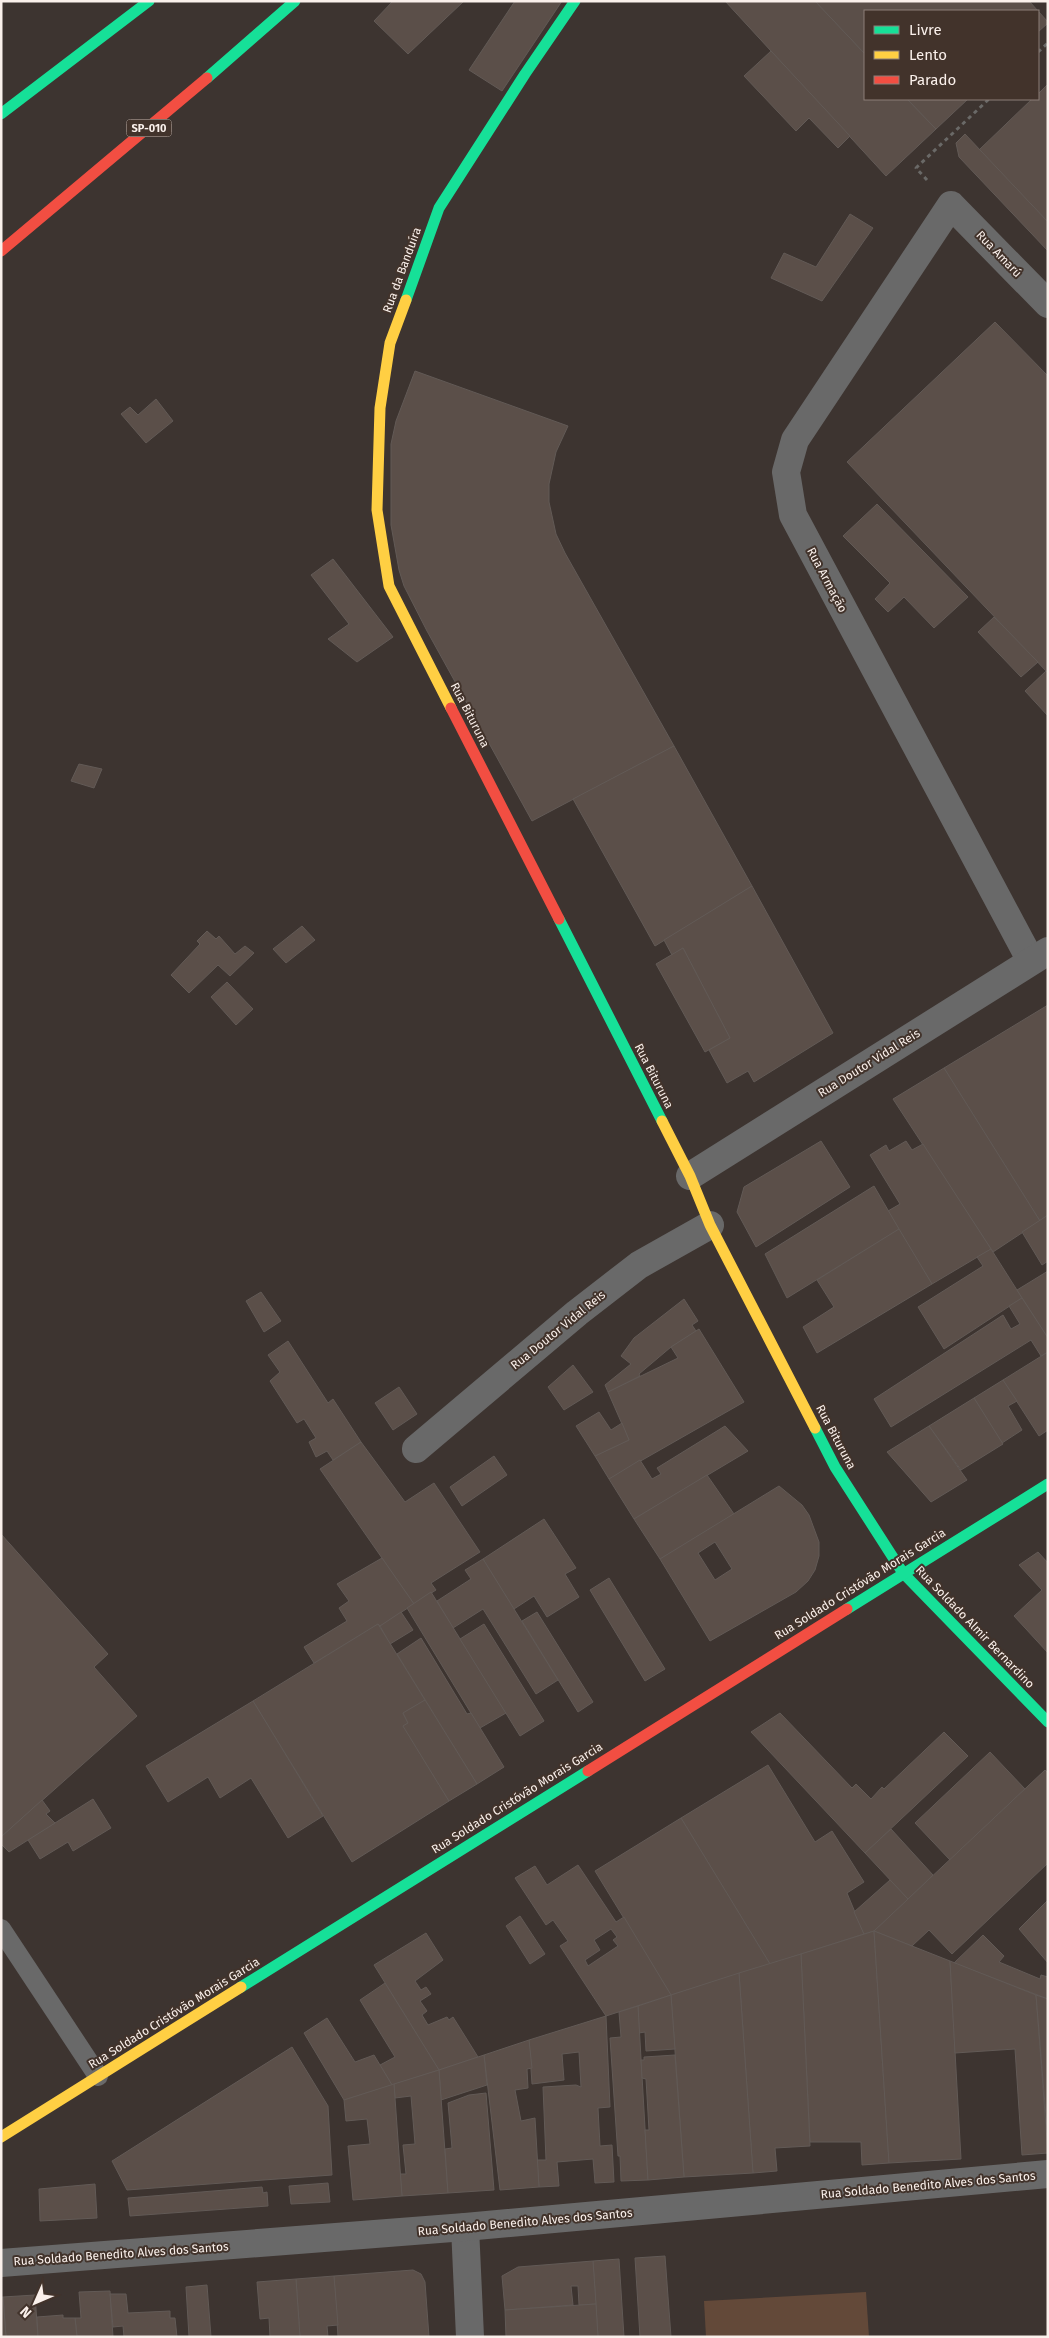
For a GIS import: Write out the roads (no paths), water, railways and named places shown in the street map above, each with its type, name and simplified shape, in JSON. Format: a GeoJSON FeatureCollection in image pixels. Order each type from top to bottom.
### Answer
{"type":"FeatureCollection","features":[{"type":"Feature","properties":{"kind":"main road"},"geometry":{"type":"LineString","coordinates":[[1,114],[149,1]]}},
{"type":"Feature","properties":{"kind":"main road","name":"SP-010"},"geometry":{"type":"LineString","coordinates":[[1,251],[261,33],[295,1]]}},
{"type":"Feature","properties":{"kind":"main road","name":"Rua da Banduíra"},"geometry":{"type":"LineString","coordinates":[[389,586],[377,510],[380,408],[390,343],[439,208],[524,74],[575,1]]}},
{"type":"Feature","properties":{"kind":"main road","name":"Rua Bituruna"},"geometry":{"type":"LineString","coordinates":[[389,586],[690,1176],[710,1225],[835,1467],[903,1573]]}},
{"type":"Feature","properties":{"kind":"main road","name":"Rua Soldado Cristóvão Morais Garcia"},"geometry":{"type":"LineString","coordinates":[[1,2137],[1048,1484]]}},
{"type":"Feature","properties":{"kind":"main road","name":"Rua Soldado Almir Bernardino"},"geometry":{"type":"LineString","coordinates":[[903,1573],[1048,1722]]}},
{"type":"Feature","properties":{"kind":"street","name":"Rua Amarú"},"geometry":{"type":"LineString","coordinates":[[951,204],[1048,304]]}},
{"type":"Feature","properties":{"kind":"street","name":"Rua Armação"},"geometry":{"type":"LineString","coordinates":[[951,204],[795,440],[786,472],[793,515],[1040,956]]}},
{"type":"Feature","properties":{"kind":"street","name":"Rua Doutor Vidal Reis"},"geometry":{"type":"LineString","coordinates":[[690,1176],[1040,956]]}},
{"type":"Feature","properties":{"kind":"street","name":"Rua Doutor Vidal Reis"},"geometry":{"type":"LineString","coordinates":[[416,1449],[577,1313],[639,1265],[710,1225]]}},
{"type":"Feature","properties":{"kind":"street","name":"Rua Soldado Benedito Alves dos Santos"},"geometry":{"type":"LineString","coordinates":[[1,2263],[465,2227],[1048,2174]]}},
{"type":"Feature","properties":{"kind":"street"},"geometry":{"type":"LineString","coordinates":[[465,2227],[470,2337]]}},
{"type":"Feature","properties":{"kind":"lane"},"geometry":{"type":"LineString","coordinates":[[1,1929],[98,2076]]}}]}
